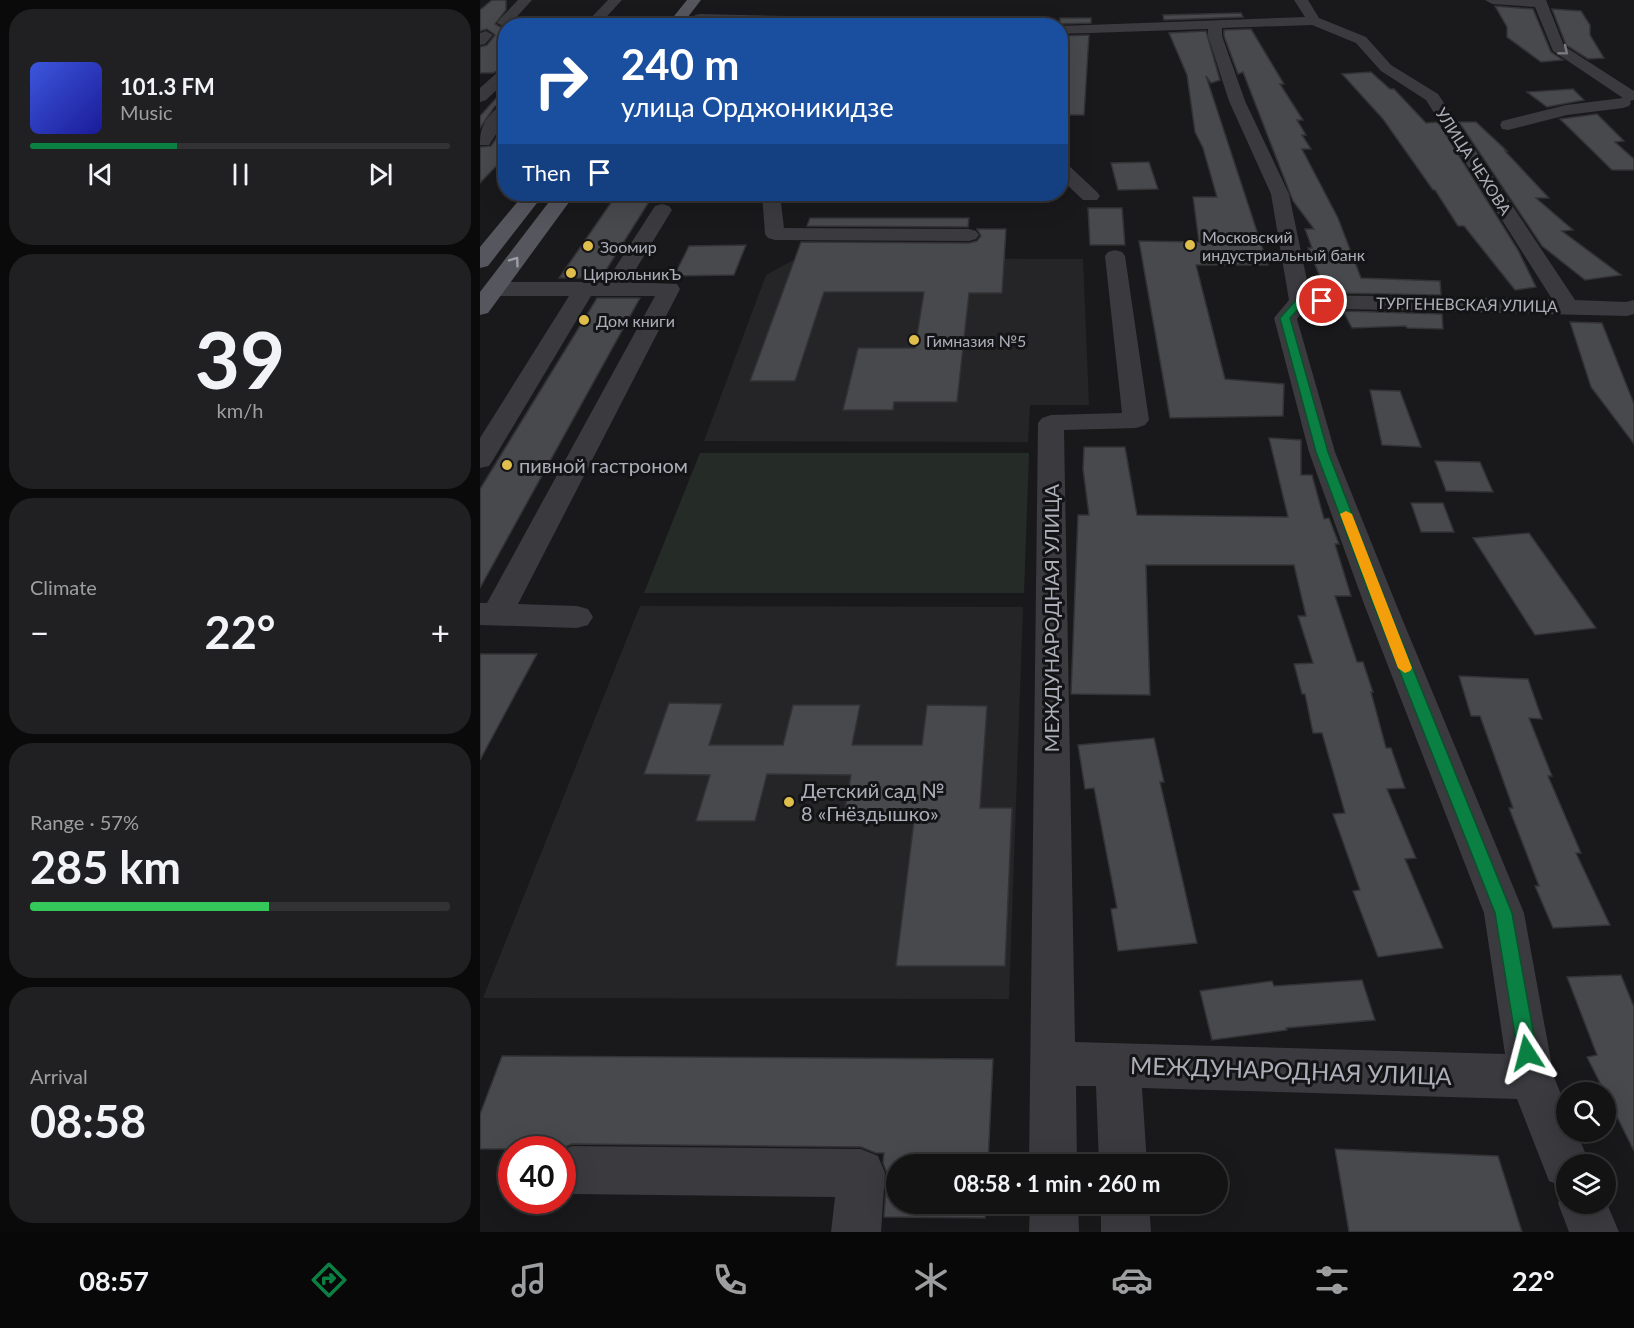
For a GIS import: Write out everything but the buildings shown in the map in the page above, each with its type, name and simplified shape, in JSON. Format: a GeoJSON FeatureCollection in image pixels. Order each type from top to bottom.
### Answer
{"type":"FeatureCollection","features":[{"type":"Feature","properties":{"kind":"main road"},"geometry":{"type":"LineString","coordinates":[[679,18],[694,0]]}},
{"type":"Feature","properties":{"kind":"main road"},"geometry":{"type":"LineString","coordinates":[[700,18],[714,0]]}},
{"type":"Feature","properties":{"kind":"main road"},"geometry":{"type":"LineString","coordinates":[[480,261],[528,201]]}},
{"type":"Feature","properties":{"kind":"main road"},"geometry":{"type":"LineString","coordinates":[[480,308],[560,201]]}},
{"type":"Feature","properties":{"kind":"street"},"geometry":{"type":"LineString","coordinates":[[509,18],[525,0]]}},
{"type":"Feature","properties":{"kind":"street"},"geometry":{"type":"LineString","coordinates":[[598,18],[615,0]]}},
{"type":"Feature","properties":{"kind":"street"},"geometry":{"type":"LineString","coordinates":[[1301,0],[1314,21]]}},
{"type":"Feature","properties":{"kind":"street"},"geometry":{"type":"LineString","coordinates":[[1491,0],[1540,2],[1558,48],[1629,98],[1634,117]]}},
{"type":"Feature","properties":{"kind":"street"},"geometry":{"type":"LineString","coordinates":[[1068,30],[1314,21]]}},
{"type":"Feature","properties":{"kind":"street","name":"УЛИЦА ЧЕХОВА"},"geometry":{"type":"LineString","coordinates":[[1314,21],[1361,40],[1386,68],[1432,97],[1568,306]]}},
{"type":"Feature","properties":{"kind":"street"},"geometry":{"type":"LineString","coordinates":[[1215,24],[1215,36],[1237,101],[1280,194],[1300,301],[1285,318],[1322,452],[1380,604],[1504,913],[1531,1077],[1562,1154]]}},
{"type":"Feature","properties":{"kind":"street"},"geometry":{"type":"LineString","coordinates":[[480,97],[498,80]]}},
{"type":"Feature","properties":{"kind":"street"},"geometry":{"type":"LineString","coordinates":[[1508,125],[1566,110],[1629,98]]}},
{"type":"Feature","properties":{"kind":"street"},"geometry":{"type":"LineString","coordinates":[[480,111],[498,112]]}},
{"type":"Feature","properties":{"kind":"street"},"geometry":{"type":"LineString","coordinates":[[483,141],[498,117]]}},
{"type":"Feature","properties":{"kind":"street"},"geometry":{"type":"LineString","coordinates":[[1068,175],[1090,196]]}},
{"type":"Feature","properties":{"kind":"street"},"geometry":{"type":"LineString","coordinates":[[772,201],[775,234],[969,235]]}},
{"type":"Feature","properties":{"kind":"street"},"geometry":{"type":"LineString","coordinates":[[614,289],[662,210]]}},
{"type":"Feature","properties":{"kind":"street","name":"МЕЖДУНАРОДНАЯ УЛИЦА"},"geometry":{"type":"LineString","coordinates":[[1053,1154],[1051,423],[1136,420],[1115,256]]}},
{"type":"Feature","properties":{"kind":"street"},"geometry":{"type":"LineString","coordinates":[[495,289],[669,289],[488,614],[577,617]]}},
{"type":"Feature","properties":{"kind":"street"},"geometry":{"type":"LineString","coordinates":[[480,460],[584,289]]}},
{"type":"Feature","properties":{"kind":"street","name":"ТУРГЕНЕВСКАЯ УЛИЦА"},"geometry":{"type":"LineString","coordinates":[[1300,301],[1568,306],[1632,314]]}},
{"type":"Feature","properties":{"kind":"street","name":"МЕЖДУНАРОДНАЯ УЛИЦА"},"geometry":{"type":"LineString","coordinates":[[1052,1063],[1531,1077]]}},
{"type":"Feature","properties":{"kind":"street"},"geometry":{"type":"LineString","coordinates":[[1118,1065],[1122,1154]]}},
{"type":"Feature","properties":{"kind":"street"},"geometry":{"type":"LineString","coordinates":[[576,1170],[861,1173],[856,1232]]}},
{"type":"Feature","properties":{"kind":"street"},"geometry":{"type":"LineString","coordinates":[[1054,1214],[1054,1232]]}},
{"type":"Feature","properties":{"kind":"street"},"geometry":{"type":"LineString","coordinates":[[1125,1214],[1126,1232]]}},
{"type":"Feature","properties":{"kind":"street"},"geometry":{"type":"LineString","coordinates":[[1586,1214],[1593,1232]]}},
{"type":"Feature","properties":{"kind":"shaded area","name":"Гимназия №5"},"geometry":{"type":"Polygon","coordinates":[[[797,258],[1083,259],[1089,405],[1030,405],[1028,442],[704,441],[766,275],[797,258]]]}},
{"type":"Feature","properties":{"kind":"shaded area"},"geometry":{"type":"Polygon","coordinates":[[[700,453],[1029,453],[1024,593],[644,593],[700,453]]]}},
{"type":"Feature","properties":{"kind":"shaded area","name":"Детский сад № 8 «Гнёздышко»"},"geometry":{"type":"Polygon","coordinates":[[[640,606],[1023,607],[1009,999],[483,998],[640,606]]]}},
{"type":"Feature","properties":{"kind":"slow traffic"},"geometry":{"type":"LineString","coordinates":[[1346,514],[1405,668]]}},
{"type":"Feature","properties":{"kind":"place","name":"Московский индустриальный банк"},"geometry":{"type":"Point","coordinates":[1190,245]}},
{"type":"Feature","properties":{"kind":"place","name":"Зоомир"},"geometry":{"type":"Point","coordinates":[588,246]}},
{"type":"Feature","properties":{"kind":"place","name":"ЦирюльникЪ"},"geometry":{"type":"Point","coordinates":[571,273]}},
{"type":"Feature","properties":{"kind":"place","name":"Дом книги"},"geometry":{"type":"Point","coordinates":[584,320]}},
{"type":"Feature","properties":{"kind":"place","name":"Гимназия №5"},"geometry":{"type":"Point","coordinates":[914,340]}},
{"type":"Feature","properties":{"kind":"place","name":"пивной гастроном"},"geometry":{"type":"Point","coordinates":[507,465]}},
{"type":"Feature","properties":{"kind":"place","name":"Детский сад № 8 «Гнёздышко»"},"geometry":{"type":"Point","coordinates":[789,802]}},
{"type":"Feature","properties":{"kind":"route"},"geometry":{"type":"LineString","coordinates":[[1322,301],[1300,301],[1285,318],[1297,363],[1322,452],[1380,604],[1504,913],[1527,1053]]}}]}
